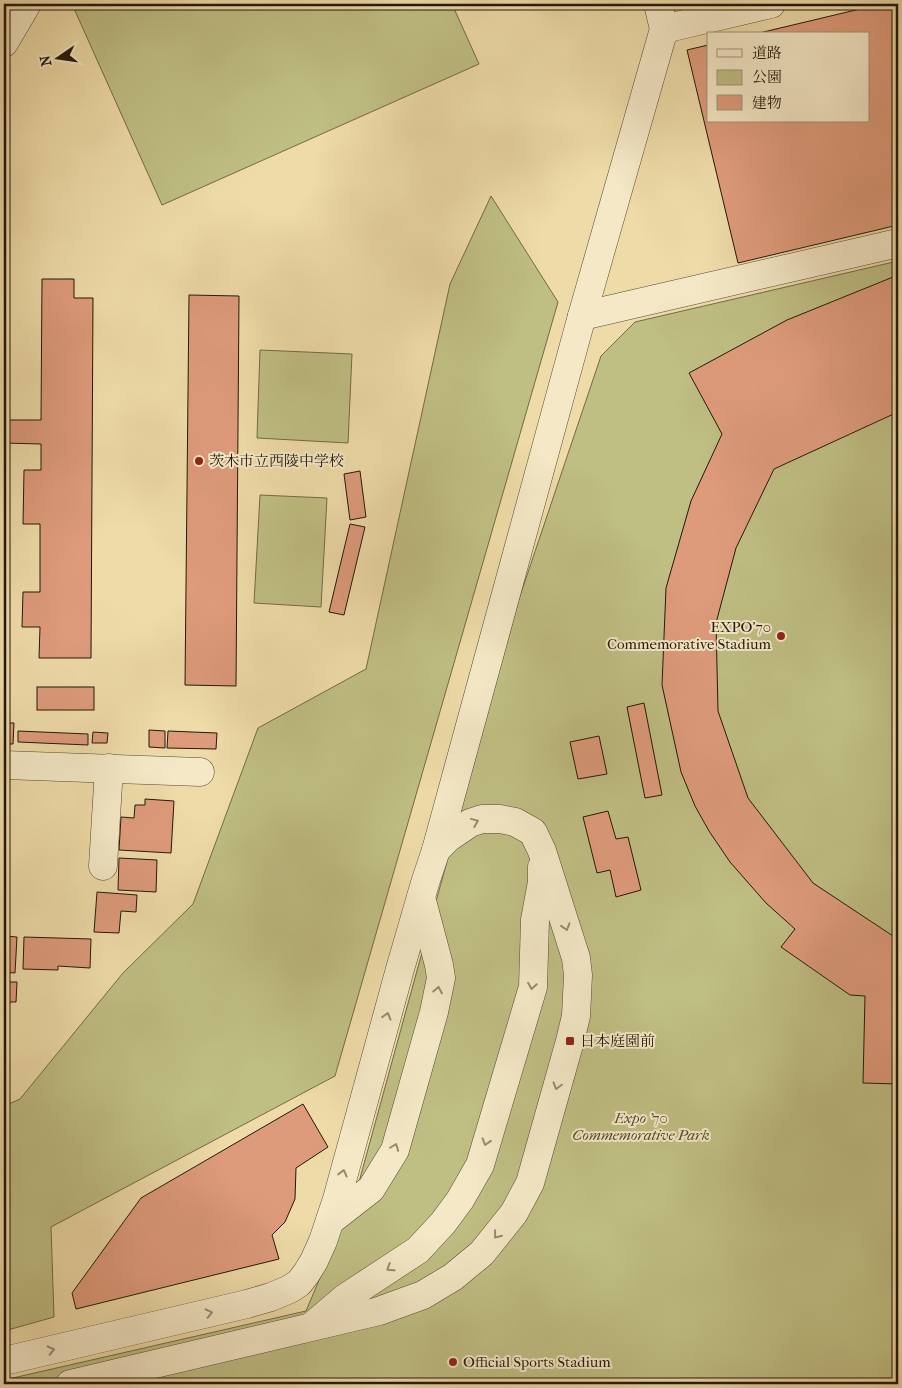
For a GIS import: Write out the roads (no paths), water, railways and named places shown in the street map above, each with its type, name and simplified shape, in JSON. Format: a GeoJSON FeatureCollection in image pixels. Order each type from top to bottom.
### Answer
{"type":"FeatureCollection","features":[{"type":"Feature","properties":{"kind":"street"},"geometry":{"type":"LineString","coordinates":[[4,43],[27,4]]}},
{"type":"Feature","properties":{"kind":"street"},"geometry":{"type":"LineString","coordinates":[[4,1361],[271,1297],[294,1286],[306,1274],[323,1241],[337,1199],[400,969],[436,850],[582,316],[661,16],[771,4]]}},
{"type":"Feature","properties":{"kind":"street"},"geometry":{"type":"LineString","coordinates":[[582,316],[898,243]]}},
{"type":"Feature","properties":{"kind":"street"},"geometry":{"type":"LineString","coordinates":[[4,764],[200,772]]}},
{"type":"Feature","properties":{"kind":"street"},"geometry":{"type":"LineString","coordinates":[[103,866],[109,768]]}},
{"type":"Feature","properties":{"kind":"street"},"geometry":{"type":"LineString","coordinates":[[70,1384],[310,1328],[388,1308],[423,1295],[452,1277],[482,1253],[514,1213],[530,1183],[570,1041],[576,1016],[578,975],[576,958],[542,851],[533,832],[515,822],[500,819],[482,819],[470,823],[448,838],[436,850]]}},
{"type":"Feature","properties":{"kind":"street"},"geometry":{"type":"LineString","coordinates":[[310,1328],[345,1298],[418,1250],[454,1208],[480,1165],[533,987],[535,920],[542,882],[542,851]]}},
{"type":"Feature","properties":{"kind":"street"},"geometry":{"type":"LineString","coordinates":[[330,1221],[371,1189],[395,1150],[434,1012],[441,978],[421,897]]}},
{"type":"Feature","properties":{"kind":"place","name":"茨木市立西陵中学校"},"geometry":{"type":"Point","coordinates":[199,461]}},
{"type":"Feature","properties":{"kind":"place","name":"EXPO'70 Commemorative Stadium"},"geometry":{"type":"Point","coordinates":[781,636]}},
{"type":"Feature","properties":{"kind":"place","name":"日本庭園前"},"geometry":{"type":"Point","coordinates":[570,1041]}},
{"type":"Feature","properties":{"kind":"place","name":"Official Sports Stadium"},"geometry":{"type":"Point","coordinates":[453,1362]}},
{"type":"Feature","properties":{"kind":"park label","name":"Expo '70 Commemorative Park"},"geometry":{"type":"Point","coordinates":[641,1126]}}]}
